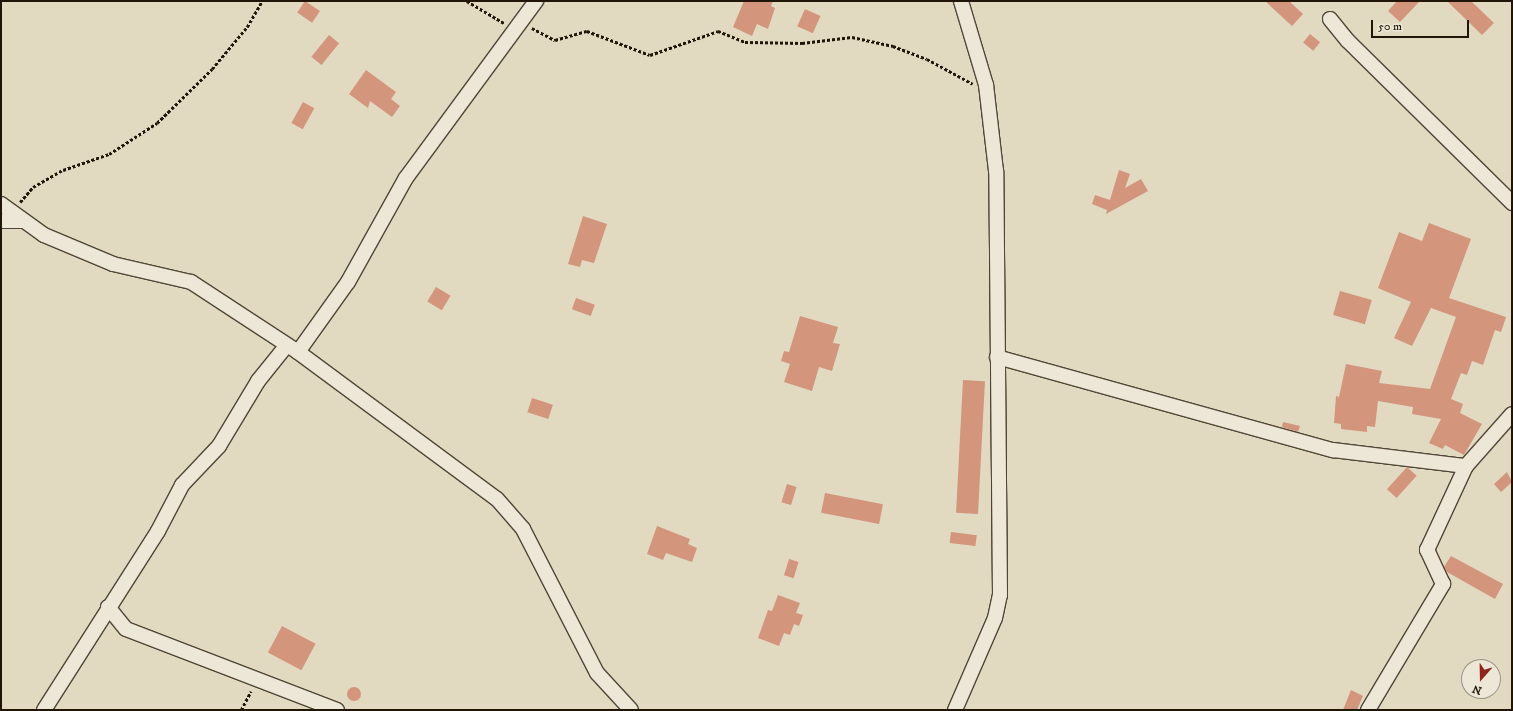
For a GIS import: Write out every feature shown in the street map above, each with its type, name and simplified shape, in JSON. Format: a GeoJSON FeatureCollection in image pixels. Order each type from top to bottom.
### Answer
{"type":"FeatureCollection","features":[{"type":"Feature","properties":{"kind":"street"},"geometry":{"type":"LineString","coordinates":[[44,710],[108,607],[158,531],[182,485],[219,446],[258,381],[292,348],[348,282],[406,178],[536,1]]}},
{"type":"Feature","properties":{"kind":"street"},"geometry":{"type":"LineString","coordinates":[[955,710],[994,618],[1000,595],[996,171],[987,92],[961,1]]}},
{"type":"Feature","properties":{"kind":"street"},"geometry":{"type":"LineString","coordinates":[[1330,18],[1348,41],[1512,203]]}},
{"type":"Feature","properties":{"kind":"street"},"geometry":{"type":"LineString","coordinates":[[7,208],[44,235],[113,264],[191,282],[292,348],[497,499],[523,529],[597,673],[631,710]]}},
{"type":"Feature","properties":{"kind":"street"},"geometry":{"type":"LineString","coordinates":[[1,221],[24,221]]}},
{"type":"Feature","properties":{"kind":"street"},"geometry":{"type":"LineString","coordinates":[[997,357],[1333,450],[1466,466]]}},
{"type":"Feature","properties":{"kind":"street"},"geometry":{"type":"LineString","coordinates":[[1368,710],[1442,584],[1428,550],[1466,466],[1512,414]]}},
{"type":"Feature","properties":{"kind":"street"},"geometry":{"type":"LineString","coordinates":[[108,607],[126,630],[264,681],[337,710]]}},
{"type":"Feature","properties":{"kind":"path"},"geometry":{"type":"LineString","coordinates":[[7,208],[33,187],[63,170],[109,154],[157,123],[212,69],[246,27],[262,1]]}},
{"type":"Feature","properties":{"kind":"path"},"geometry":{"type":"LineString","coordinates":[[467,1],[519,26],[556,40],[587,32],[650,54],[718,31],[753,42],[802,43],[852,37],[893,46],[927,59],[987,92]]}},
{"type":"Feature","properties":{"kind":"path"},"geometry":{"type":"LineString","coordinates":[[241,710],[251,691],[264,681]]}},
{"type":"Feature","properties":{"kind":"building"},"geometry":{"type":"Polygon","coordinates":[[[305,1],[320,11],[312,23],[297,13],[305,1]]]}},
{"type":"Feature","properties":{"kind":"building"},"geometry":{"type":"Polygon","coordinates":[[[744,1],[773,1],[771,6],[775,8],[768,29],[757,24],[752,36],[733,27],[744,1]]]}},
{"type":"Feature","properties":{"kind":"building"},"geometry":{"type":"Polygon","coordinates":[[[1265,1],[1289,1],[1303,14],[1292,26],[1265,1]]]}},
{"type":"Feature","properties":{"kind":"building"},"geometry":{"type":"Polygon","coordinates":[[[1397,1],[1420,1],[1400,22],[1388,11],[1397,1]]]}},
{"type":"Feature","properties":{"kind":"building"},"geometry":{"type":"Polygon","coordinates":[[[1447,1],[1471,1],[1494,23],[1482,35],[1447,1]]]}},
{"type":"Feature","properties":{"kind":"building"},"geometry":{"type":"Polygon","coordinates":[[[805,9],[821,16],[813,33],[797,26],[805,9]]]}},
{"type":"Feature","properties":{"kind":"building"},"geometry":{"type":"Polygon","coordinates":[[[1310,34],[1320,42],[1313,51],[1303,43],[1310,34]]]}},
{"type":"Feature","properties":{"kind":"building"},"geometry":{"type":"Polygon","coordinates":[[[329,35],[339,43],[321,65],[311,57],[329,35]]]}},
{"type":"Feature","properties":{"kind":"building"},"geometry":{"type":"Polygon","coordinates":[[[366,70],[396,92],[391,99],[400,106],[392,117],[370,101],[368,108],[349,94],[366,70]]]}},
{"type":"Feature","properties":{"kind":"building"},"geometry":{"type":"Polygon","coordinates":[[[303,102],[314,108],[303,129],[291,123],[303,102]]]}},
{"type":"Feature","properties":{"kind":"building"},"geometry":{"type":"Polygon","coordinates":[[[1119,170],[1130,174],[1125,188],[1141,179],[1148,191],[1106,214],[1107,210],[1092,204],[1095,195],[1110,200],[1119,170]]]}},
{"type":"Feature","properties":{"kind":"building"},"geometry":{"type":"Polygon","coordinates":[[[583,216],[607,224],[594,263],[582,260],[580,267],[568,264],[583,216]]]}},
{"type":"Feature","properties":{"kind":"building"},"geometry":{"type":"Polygon","coordinates":[[[1429,223],[1471,239],[1449,298],[1506,317],[1501,332],[1495,330],[1483,365],[1472,361],[1467,375],[1461,373],[1451,399],[1463,404],[1460,413],[1482,424],[1464,455],[1445,445],[1443,449],[1429,443],[1441,419],[1412,414],[1413,407],[1378,401],[1375,427],[1367,426],[1367,432],[1341,429],[1341,424],[1334,423],[1336,396],[1339,397],[1346,364],[1382,371],[1379,383],[1430,389],[1456,317],[1431,308],[1412,346],[1394,338],[1411,302],[1378,288],[1399,232],[1422,241],[1429,223]]]}},
{"type":"Feature","properties":{"kind":"building"},"geometry":{"type":"Polygon","coordinates":[[[436,287],[451,296],[442,310],[427,302],[436,287]]]}},
{"type":"Feature","properties":{"kind":"building"},"geometry":{"type":"Polygon","coordinates":[[[1340,291],[1372,300],[1365,324],[1333,315],[1340,291]]]}},
{"type":"Feature","properties":{"kind":"building"},"geometry":{"type":"Polygon","coordinates":[[[576,298],[595,305],[591,316],[572,309],[576,298]]]}},
{"type":"Feature","properties":{"kind":"building"},"geometry":{"type":"Polygon","coordinates":[[[800,316],[838,327],[833,343],[840,344],[832,371],[819,367],[812,391],[784,382],[790,364],[781,361],[784,351],[789,352],[800,316]]]}},
{"type":"Feature","properties":{"kind":"building"},"geometry":{"type":"Polygon","coordinates":[[[963,380],[985,381],[978,514],[956,513],[963,380]]]}},
{"type":"Feature","properties":{"kind":"building"},"geometry":{"type":"Polygon","coordinates":[[[532,398],[553,405],[548,419],[527,412],[532,398]]]}},
{"type":"Feature","properties":{"kind":"building"},"geometry":{"type":"Polygon","coordinates":[[[1283,422],[1300,426],[1298,432],[1282,427],[1283,422]]]}},
{"type":"Feature","properties":{"kind":"building"},"geometry":{"type":"Polygon","coordinates":[[[1407,467],[1417,476],[1397,498],[1387,489],[1407,467]]]}},
{"type":"Feature","properties":{"kind":"building"},"geometry":{"type":"Polygon","coordinates":[[[1507,472],[1512,482],[1501,492],[1494,484],[1507,472]]]}},
{"type":"Feature","properties":{"kind":"building"},"geometry":{"type":"Polygon","coordinates":[[[787,484],[797,487],[791,505],[781,502],[787,484]]]}},
{"type":"Feature","properties":{"kind":"building"},"geometry":{"type":"Polygon","coordinates":[[[825,493],[883,504],[879,524],[821,513],[825,493]]]}},
{"type":"Feature","properties":{"kind":"building"},"geometry":{"type":"Polygon","coordinates":[[[657,526],[690,539],[688,544],[697,548],[692,562],[666,553],[663,560],[647,554],[657,526]]]}},
{"type":"Feature","properties":{"kind":"building"},"geometry":{"type":"Polygon","coordinates":[[[951,532],[977,535],[975,546],[950,543],[951,532]]]}},
{"type":"Feature","properties":{"kind":"building"},"geometry":{"type":"Polygon","coordinates":[[[1451,556],[1503,584],[1495,599],[1447,572],[1444,567],[1451,556]]]}},
{"type":"Feature","properties":{"kind":"building"},"geometry":{"type":"Polygon","coordinates":[[[789,559],[799,562],[794,578],[784,575],[789,559]]]}},
{"type":"Feature","properties":{"kind":"building"},"geometry":{"type":"Polygon","coordinates":[[[778,595],[800,603],[796,613],[803,615],[799,626],[794,624],[790,635],[784,633],[779,646],[758,638],[768,610],[772,611],[778,595]]]}},
{"type":"Feature","properties":{"kind":"building"},"geometry":{"type":"Polygon","coordinates":[[[282,626],[316,644],[301,670],[268,652],[282,626]]]}},
{"type":"Feature","properties":{"kind":"building"},"geometry":{"type":"Polygon","coordinates":[[[354,687],[359,689],[361,694],[359,699],[354,701],[349,699],[347,694],[349,689],[354,687]]]}},
{"type":"Feature","properties":{"kind":"building"},"geometry":{"type":"Polygon","coordinates":[[[1351,690],[1363,696],[1357,710],[1343,710],[1351,690]]]}}]}
